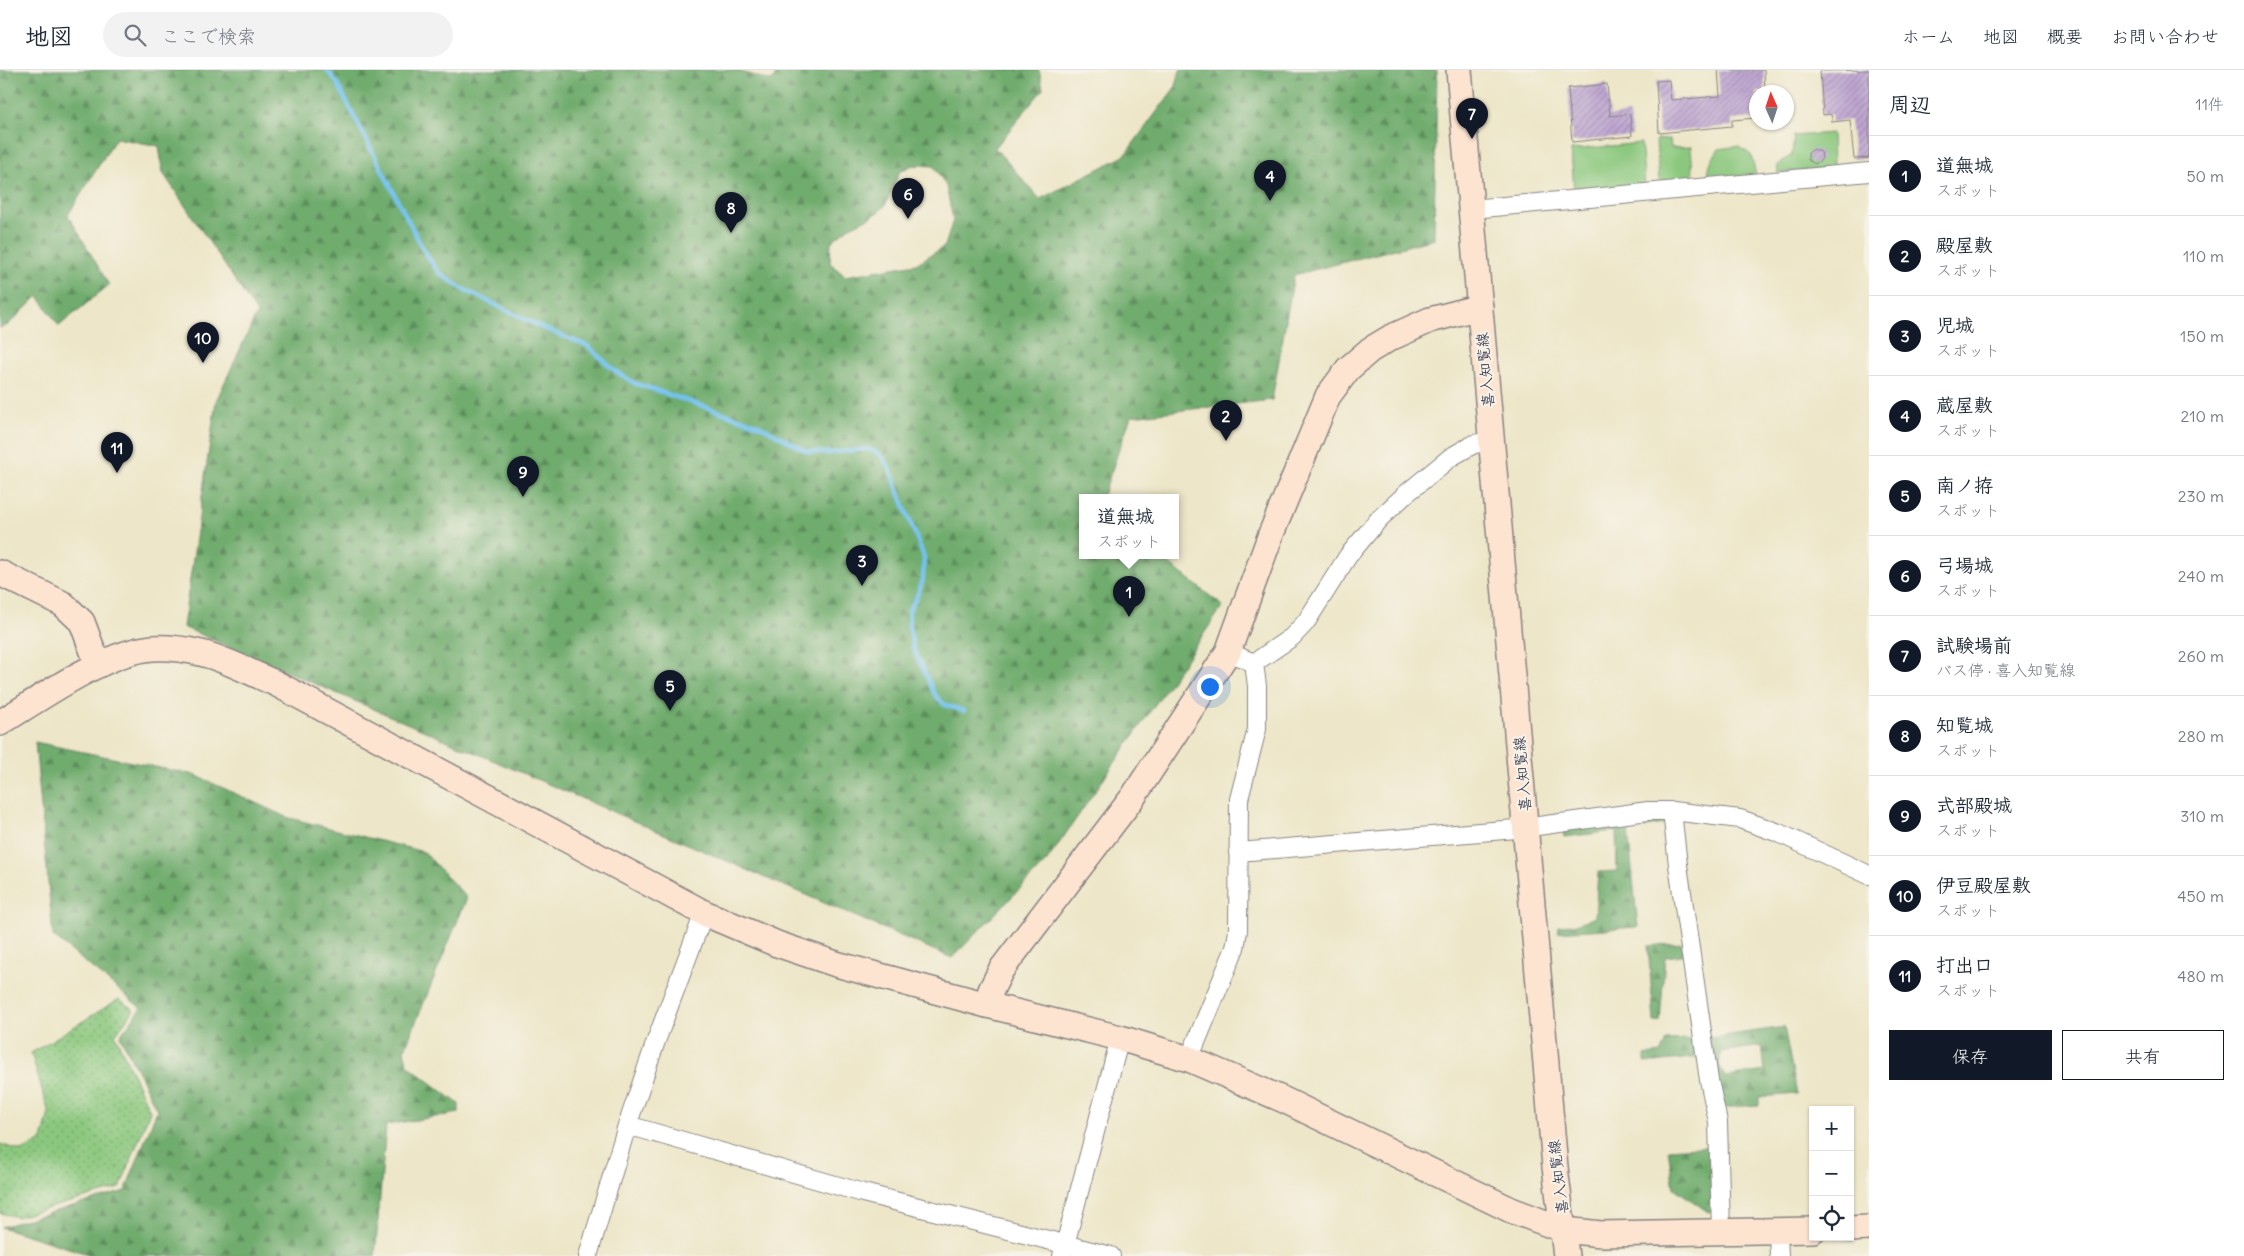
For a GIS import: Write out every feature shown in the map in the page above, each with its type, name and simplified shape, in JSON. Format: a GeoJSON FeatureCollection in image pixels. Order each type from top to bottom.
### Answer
{"type":"FeatureCollection","features":[{"type":"Feature","properties":{"kind":"street","name":"喜入知覧線"},"geometry":{"type":"LineString","coordinates":[[1458,70],[1472,209],[1555,1167],[1564,1230],[1601,1234],[1721,1231],[1778,1244],[1809,1232]]}},
{"type":"Feature","properties":{"kind":"street"},"geometry":{"type":"LineString","coordinates":[[1472,209],[1869,172]]}},
{"type":"Feature","properties":{"kind":"street"},"geometry":{"type":"LineString","coordinates":[[987,1005],[991,990],[1001,970],[1133,797],[1228,652],[1271,534],[1328,396],[1348,369],[1370,350],[1390,338],[1430,320],[1480,307]]}},
{"type":"Feature","properties":{"kind":"street"},"geometry":{"type":"LineString","coordinates":[[1254,663],[1292,636],[1306,622],[1348,556],[1379,519],[1451,457],[1474,444],[1492,441]]}},
{"type":"Feature","properties":{"kind":"street"},"geometry":{"type":"LineString","coordinates":[[0,573],[63,604],[82,622],[98,666]]}},
{"type":"Feature","properties":{"kind":"street"},"geometry":{"type":"LineString","coordinates":[[0,723],[53,690],[98,666],[134,651],[162,648],[203,654],[292,692],[704,913],[777,944],[836,964],[987,1005],[1120,1038],[1189,1059],[1284,1100],[1511,1210],[1564,1230],[1566,1256]]}},
{"type":"Feature","properties":{"kind":"street"},"geometry":{"type":"LineString","coordinates":[[1228,652],[1254,663]]}},
{"type":"Feature","properties":{"kind":"street"},"geometry":{"type":"LineString","coordinates":[[1189,1059],[1235,948],[1238,931],[1239,799],[1257,730],[1257,686],[1254,663]]}},
{"type":"Feature","properties":{"kind":"street"},"geometry":{"type":"LineString","coordinates":[[1238,852],[1526,828],[1648,811],[1672,811],[1740,819],[1779,833],[1869,874]]}},
{"type":"Feature","properties":{"kind":"street"},"geometry":{"type":"LineString","coordinates":[[1672,811],[1709,1080],[1718,1122],[1721,1231]]}},
{"type":"Feature","properties":{"kind":"street"},"geometry":{"type":"LineString","coordinates":[[588,1256],[626,1129],[656,1040],[704,913]]}},
{"type":"Feature","properties":{"kind":"street"},"geometry":{"type":"LineString","coordinates":[[1063,1250],[1120,1038]]}},
{"type":"Feature","properties":{"kind":"street"},"geometry":{"type":"LineString","coordinates":[[626,1129],[638,1128],[1063,1250],[1111,1256]]}},
{"type":"Feature","properties":{"kind":"street"},"geometry":{"type":"LineString","coordinates":[[1854,1229],[1869,1228]]}},
{"type":"Feature","properties":{"kind":"green space"},"geometry":{"type":"Polygon","coordinates":[[[0,70],[734,70],[772,81],[778,70],[1039,70],[1043,89],[995,148],[1040,199],[1124,156],[1176,86],[1180,70],[1437,70],[1434,239],[1294,275],[1272,400],[1131,416],[1103,494],[1079,494],[1079,559],[1163,559],[1223,606],[1047,861],[952,958],[183,627],[216,401],[257,313],[163,173],[159,146],[116,138],[68,215],[109,285],[59,326],[38,296],[8,325],[0,328],[0,70]],[[913,165],[900,171],[885,206],[873,216],[848,228],[831,242],[830,263],[845,276],[916,264],[945,246],[953,220],[946,186],[934,166],[913,165]]]}},
{"type":"Feature","properties":{"kind":"green space"},"geometry":{"type":"Polygon","coordinates":[[[1832,133],[1833,165],[1831,169],[1778,173],[1777,165],[1792,155],[1794,136],[1832,133]]]}},
{"type":"Feature","properties":{"kind":"green space"},"geometry":{"type":"Polygon","coordinates":[[[1670,139],[1671,148],[1691,147],[1693,175],[1681,182],[1667,184],[1659,181],[1656,140],[1670,139]]]}},
{"type":"Feature","properties":{"kind":"green space"},"geometry":{"type":"Polygon","coordinates":[[[1641,143],[1645,186],[1574,192],[1571,150],[1641,143]]]}},
{"type":"Feature","properties":{"kind":"green space"},"geometry":{"type":"Polygon","coordinates":[[[1739,146],[1751,155],[1756,175],[1708,180],[1710,163],[1719,149],[1739,146]]]}},
{"type":"Feature","properties":{"kind":"green space"},"geometry":{"type":"Polygon","coordinates":[[[35,742],[195,775],[286,817],[424,852],[467,898],[404,1051],[408,1065],[459,1104],[459,1113],[386,1125],[375,1256],[94,1256],[1,1227],[125,1191],[157,1110],[120,1036],[141,1008],[53,936],[35,742]]]}},
{"type":"Feature","properties":{"kind":"green space"},"geometry":{"type":"Polygon","coordinates":[[[1665,819],[1665,824],[1628,830],[1638,927],[1558,932],[1558,926],[1573,925],[1595,917],[1598,872],[1617,871],[1616,831],[1564,837],[1563,831],[1665,819]]]}},
{"type":"Feature","properties":{"kind":"green space"},"geometry":{"type":"Polygon","coordinates":[[[1682,943],[1683,955],[1665,957],[1660,1021],[1654,1022],[1648,946],[1682,943]]]}},
{"type":"Feature","properties":{"kind":"green space"},"geometry":{"type":"Polygon","coordinates":[[[119,999],[134,1010],[115,1035],[150,1111],[120,1188],[17,1217],[0,1213],[0,1144],[22,1151],[42,1140],[49,1113],[31,1053],[119,999]]]}},
{"type":"Feature","properties":{"kind":"green space"},"geometry":{"type":"Polygon","coordinates":[[[1691,999],[1710,1038],[1784,1027],[1797,1094],[1759,1097],[1759,1105],[1720,1108],[1710,1056],[1645,1063],[1645,1055],[1661,1053],[1666,1040],[1692,1039],[1691,999]],[[1762,1046],[1721,1052],[1719,1065],[1725,1077],[1765,1071],[1762,1046]]]}},
{"type":"Feature","properties":{"kind":"green space"},"geometry":{"type":"Polygon","coordinates":[[[1711,1146],[1714,1211],[1708,1212],[1674,1188],[1668,1149],[1711,1146]]]}},
{"type":"Feature","properties":{"kind":"building"},"geometry":{"type":"Polygon","coordinates":[[[1718,70],[1764,70],[1765,85],[1749,85],[1749,119],[1732,120],[1732,126],[1659,133],[1656,81],[1669,80],[1671,100],[1720,96],[1718,70]]]}},
{"type":"Feature","properties":{"kind":"building"},"geometry":{"type":"Polygon","coordinates":[[[1869,70],[1869,158],[1854,159],[1850,120],[1832,122],[1831,114],[1823,115],[1820,71],[1869,70]]]}},
{"type":"Feature","properties":{"kind":"building"},"geometry":{"type":"Polygon","coordinates":[[[1607,84],[1610,116],[1630,114],[1632,136],[1572,142],[1568,88],[1607,84]]]}},
{"type":"Feature","properties":{"kind":"building"},"geometry":{"type":"Polygon","coordinates":[[[1814,149],[1821,152],[1822,159],[1815,164],[1808,160],[1808,153],[1814,149]]]}},
{"type":"Feature","properties":{"kind":"waterway"},"geometry":{"type":"LineString","coordinates":[[327,70],[337,83],[423,249],[438,272],[461,288],[545,329],[588,346],[614,370],[634,383],[759,425],[806,451],[828,453],[868,449],[880,454],[889,467],[924,557],[923,579],[917,596],[909,610],[909,625],[913,648],[935,695],[945,705],[964,711]]}},
{"type":"Feature","properties":{"kind":"place","name":"試験場前"},"geometry":{"type":"Point","coordinates":[1472,139]}},
{"type":"Feature","properties":{"kind":"place","name":"蔵屋敷"},"geometry":{"type":"Point","coordinates":[1270,201]}},
{"type":"Feature","properties":{"kind":"place","name":"弓場城"},"geometry":{"type":"Point","coordinates":[908,219]}},
{"type":"Feature","properties":{"kind":"place","name":"知覧城"},"geometry":{"type":"Point","coordinates":[731,233]}},
{"type":"Feature","properties":{"kind":"place","name":"伊豆殿屋敷"},"geometry":{"type":"Point","coordinates":[203,363]}},
{"type":"Feature","properties":{"kind":"place","name":"殿屋敷"},"geometry":{"type":"Point","coordinates":[1226,441]}},
{"type":"Feature","properties":{"kind":"place","name":"打出口"},"geometry":{"type":"Point","coordinates":[117,473]}},
{"type":"Feature","properties":{"kind":"place","name":"式部殿城"},"geometry":{"type":"Point","coordinates":[523,497]}},
{"type":"Feature","properties":{"kind":"place","name":"児城"},"geometry":{"type":"Point","coordinates":[862,586]}},
{"type":"Feature","properties":{"kind":"place","name":"道無城"},"geometry":{"type":"Point","coordinates":[1129,617]}},
{"type":"Feature","properties":{"kind":"place","name":"南ノ拵"},"geometry":{"type":"Point","coordinates":[670,711]}}]}
